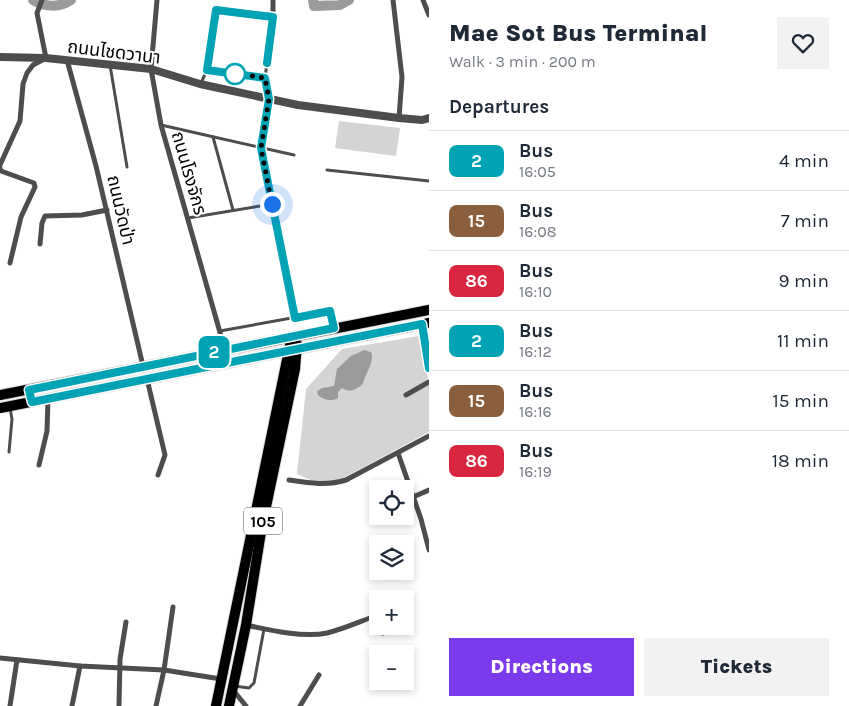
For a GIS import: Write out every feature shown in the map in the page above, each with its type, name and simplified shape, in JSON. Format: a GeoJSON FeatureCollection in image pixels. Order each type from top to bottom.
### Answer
{"type":"FeatureCollection","features":[{"type":"Feature","properties":{"kind":"main road"},"geometry":{"type":"LineString","coordinates":[[0,395],[429,310]]}},
{"type":"Feature","properties":{"kind":"main road"},"geometry":{"type":"LineString","coordinates":[[5,407],[426,323]]}},
{"type":"Feature","properties":{"kind":"main road","name":"105"},"geometry":{"type":"LineString","coordinates":[[216,706],[295,369],[294,337]]}},
{"type":"Feature","properties":{"kind":"main road"},"geometry":{"type":"LineString","coordinates":[[295,369],[304,355],[321,344]]}},
{"type":"Feature","properties":{"kind":"main road","name":"105"},"geometry":{"type":"LineString","coordinates":[[229,706],[246,625],[257,525],[284,373],[293,350]]}},
{"type":"Feature","properties":{"kind":"main road"},"geometry":{"type":"LineString","coordinates":[[266,355],[278,362],[284,373]]}},
{"type":"Feature","properties":{"kind":"main road"},"geometry":{"type":"LineString","coordinates":[[29,390],[32,402]]}},
{"type":"Feature","properties":{"kind":"street"},"geometry":{"type":"LineString","coordinates":[[10,263],[21,217],[35,187],[34,182],[1,171],[0,166],[20,121],[22,84],[32,65],[46,58],[37,13],[42,0]]}},
{"type":"Feature","properties":{"kind":"street","name":"ถนนโรงจักร"},"geometry":{"type":"LineString","coordinates":[[157,0],[151,68],[161,125],[224,350]]}},
{"type":"Feature","properties":{"kind":"street"},"geometry":{"type":"LineString","coordinates":[[273,0],[273,17]]}},
{"type":"Feature","properties":{"kind":"street"},"geometry":{"type":"LineString","coordinates":[[393,0],[402,77],[399,118]]}},
{"type":"Feature","properties":{"kind":"street"},"geometry":{"type":"LineString","coordinates":[[423,0],[429,15]]}},
{"type":"Feature","properties":{"kind":"street","name":"ถนนไชดวานา"},"geometry":{"type":"LineString","coordinates":[[0,57],[46,58],[151,68],[200,84],[298,105],[399,118],[422,120],[429,118]]}},
{"type":"Feature","properties":{"kind":"street","name":"ถนนวัดป่า"},"geometry":{"type":"LineString","coordinates":[[67,60],[107,210],[143,367]]}},
{"type":"Feature","properties":{"kind":"street"},"geometry":{"type":"LineString","coordinates":[[40,244],[42,223],[45,216],[82,214],[107,210]]}},
{"type":"Feature","properties":{"kind":"street"},"geometry":{"type":"LineString","coordinates":[[426,323],[429,368]]}},
{"type":"Feature","properties":{"kind":"street"},"geometry":{"type":"LineString","coordinates":[[147,379],[165,455],[158,475]]}},
{"type":"Feature","properties":{"kind":"street"},"geometry":{"type":"LineString","coordinates":[[406,395],[429,382]]}},
{"type":"Feature","properties":{"kind":"street"},"geometry":{"type":"LineString","coordinates":[[39,465],[47,431],[48,399]]}},
{"type":"Feature","properties":{"kind":"street"},"geometry":{"type":"LineString","coordinates":[[290,480],[322,484],[336,483],[429,436]]}},
{"type":"Feature","properties":{"kind":"street"},"geometry":{"type":"LineString","coordinates":[[398,453],[407,480]]}},
{"type":"Feature","properties":{"kind":"street"},"geometry":{"type":"LineString","coordinates":[[414,497],[429,490]]}},
{"type":"Feature","properties":{"kind":"street"},"geometry":{"type":"LineString","coordinates":[[414,500],[429,550]]}},
{"type":"Feature","properties":{"kind":"street"},"geometry":{"type":"LineString","coordinates":[[422,527],[429,525]]}},
{"type":"Feature","properties":{"kind":"street"},"geometry":{"type":"LineString","coordinates":[[156,706],[164,670],[173,607]]}},
{"type":"Feature","properties":{"kind":"street"},"geometry":{"type":"LineString","coordinates":[[246,625],[264,629],[316,634],[327,633],[369,618]]}},
{"type":"Feature","properties":{"kind":"street"},"geometry":{"type":"LineString","coordinates":[[119,706],[119,668],[126,622]]}},
{"type":"Feature","properties":{"kind":"street"},"geometry":{"type":"LineString","coordinates":[[0,658],[80,666],[164,670],[221,679]]}},
{"type":"Feature","properties":{"kind":"street"},"geometry":{"type":"LineString","coordinates":[[10,706],[17,660]]}},
{"type":"Feature","properties":{"kind":"street"},"geometry":{"type":"LineString","coordinates":[[72,706],[80,666]]}},
{"type":"Feature","properties":{"kind":"street"},"geometry":{"type":"LineString","coordinates":[[300,706],[319,675]]}},
{"type":"Feature","properties":{"kind":"street"},"geometry":{"type":"LineString","coordinates":[[234,688],[246,706]]}},
{"type":"Feature","properties":{"kind":"lane"},"geometry":{"type":"LineString","coordinates":[[200,84],[207,70],[216,10],[273,17],[265,78],[269,99],[261,148],[295,318]]}},
{"type":"Feature","properties":{"kind":"lane"},"geometry":{"type":"LineString","coordinates":[[110,64],[127,167]]}},
{"type":"Feature","properties":{"kind":"lane"},"geometry":{"type":"LineString","coordinates":[[207,70],[265,78]]}},
{"type":"Feature","properties":{"kind":"lane"},"geometry":{"type":"LineString","coordinates":[[161,125],[294,155]]}},
{"type":"Feature","properties":{"kind":"lane"},"geometry":{"type":"LineString","coordinates":[[213,137],[233,210]]}},
{"type":"Feature","properties":{"kind":"lane"},"geometry":{"type":"LineString","coordinates":[[327,170],[429,181]]}},
{"type":"Feature","properties":{"kind":"lane"},"geometry":{"type":"LineString","coordinates":[[187,218],[272,204]]}},
{"type":"Feature","properties":{"kind":"lane"},"geometry":{"type":"LineString","coordinates":[[219,332],[330,311],[334,328]]}},
{"type":"Feature","properties":{"kind":"lane"},"geometry":{"type":"LineString","coordinates":[[5,407],[12,419],[9,452]]}},
{"type":"Feature","properties":{"kind":"lane"},"geometry":{"type":"LineString","coordinates":[[234,688],[249,688],[254,683],[264,629]]}},
{"type":"Feature","properties":{"kind":"shaded area"},"geometry":{"type":"Polygon","coordinates":[[[339,121],[400,128],[396,156],[335,148],[339,121]]]}},
{"type":"Feature","properties":{"kind":"shaded area"},"geometry":{"type":"Polygon","coordinates":[[[419,336],[429,384],[429,432],[336,482],[313,481],[297,474],[306,389],[342,349],[419,336]]]}},
{"type":"Feature","properties":{"kind":"shaded area"},"geometry":{"type":"Polygon","coordinates":[[[364,350],[371,352],[372,360],[363,384],[353,390],[342,388],[338,392],[338,398],[333,400],[320,397],[317,391],[334,386],[337,369],[351,356],[364,350]]]}},
{"type":"Feature","properties":{"kind":"waterway"},"geometry":{"type":"LineString","coordinates":[[33,0],[52,6],[67,3],[71,0]]}},
{"type":"Feature","properties":{"kind":"waterway"},"geometry":{"type":"LineString","coordinates":[[313,0],[314,6],[340,5],[349,0]]}},
{"type":"Feature","properties":{"kind":"bus line","name":"2"},"geometry":{"type":"LineString","coordinates":[[267,63],[273,17],[216,10],[207,70],[265,78],[269,99],[261,148],[295,318],[330,311],[334,328],[29,390],[32,402],[422,324],[429,368]]}},
{"type":"Feature","properties":{"kind":"route"},"geometry":{"type":"LineString","coordinates":[[235,74],[226,72],[265,78],[269,99],[261,148],[272,204]]}}]}
